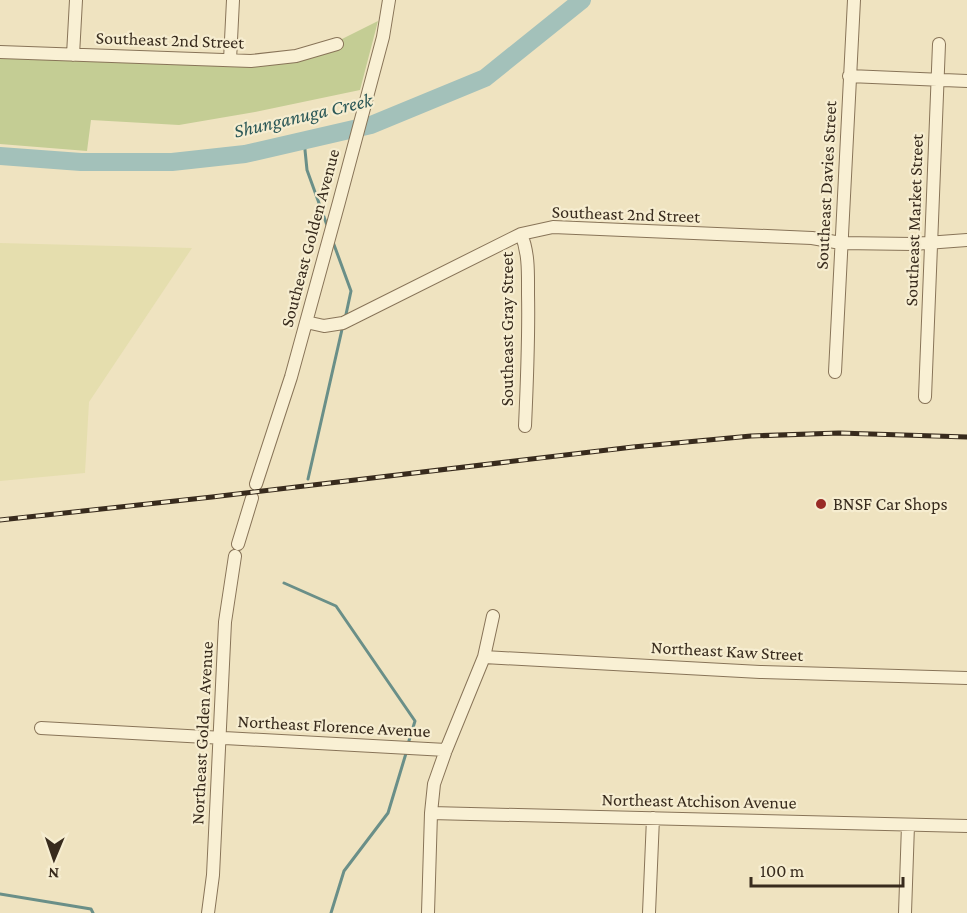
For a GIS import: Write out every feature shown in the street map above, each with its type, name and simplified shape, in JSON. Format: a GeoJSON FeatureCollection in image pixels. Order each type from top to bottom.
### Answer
{"type":"FeatureCollection","features":[{"type":"Feature","properties":{"kind":"street"},"geometry":{"type":"LineString","coordinates":[[73,55],[76,0]]}},
{"type":"Feature","properties":{"kind":"street"},"geometry":{"type":"LineString","coordinates":[[230,60],[233,0]]}},
{"type":"Feature","properties":{"kind":"street","name":"Southeast Golden Avenue"},"geometry":{"type":"LineString","coordinates":[[256,484],[291,377],[382,37],[389,0]]}},
{"type":"Feature","properties":{"kind":"street","name":"Southeast Davies Street"},"geometry":{"type":"LineString","coordinates":[[835,372],[854,0]]}},
{"type":"Feature","properties":{"kind":"street","name":"Southeast 2nd Street"},"geometry":{"type":"LineString","coordinates":[[0,52],[271,60],[296,56],[338,44]]}},
{"type":"Feature","properties":{"kind":"street","name":"Southeast Market Street"},"geometry":{"type":"LineString","coordinates":[[925,397],[939,44]]}},
{"type":"Feature","properties":{"kind":"street"},"geometry":{"type":"LineString","coordinates":[[849,76],[967,81]]}},
{"type":"Feature","properties":{"kind":"street","name":"Southeast 2nd Street"},"geometry":{"type":"LineString","coordinates":[[306,322],[324,326],[343,323],[521,234],[553,227],[812,238],[841,243],[931,244],[967,240]]}},
{"type":"Feature","properties":{"kind":"street","name":"Southeast Gray Street"},"geometry":{"type":"LineString","coordinates":[[521,234],[525,244],[528,267],[529,314],[525,426]]}},
{"type":"Feature","properties":{"kind":"street","name":"Northeast Golden Avenue"},"geometry":{"type":"LineString","coordinates":[[208,913],[213,875],[226,606],[236,550],[252,498]]}},
{"type":"Feature","properties":{"kind":"street"},"geometry":{"type":"LineString","coordinates":[[428,913],[434,784],[484,657],[493,616]]}},
{"type":"Feature","properties":{"kind":"street","name":"Northeast Kaw Street"},"geometry":{"type":"LineString","coordinates":[[484,657],[759,672],[967,678]]}},
{"type":"Feature","properties":{"kind":"street","name":"Northeast Florence Avenue"},"geometry":{"type":"LineString","coordinates":[[41,728],[446,750]]}},
{"type":"Feature","properties":{"kind":"street","name":"Northeast Atchison Avenue"},"geometry":{"type":"LineString","coordinates":[[431,813],[967,826]]}},
{"type":"Feature","properties":{"kind":"street"},"geometry":{"type":"LineString","coordinates":[[649,913],[653,818]]}},
{"type":"Feature","properties":{"kind":"street"},"geometry":{"type":"LineString","coordinates":[[905,913],[908,825]]}},
{"type":"Feature","properties":{"kind":"shaded area"},"geometry":{"type":"Polygon","coordinates":[[[0,243],[192,248],[89,402],[85,473],[0,481],[0,243]]]}},
{"type":"Feature","properties":{"kind":"green space"},"geometry":{"type":"Polygon","coordinates":[[[378,21],[360,90],[179,125],[91,120],[87,151],[0,144],[0,58],[265,66],[326,54],[342,47],[340,40],[378,21]]]}},
{"type":"Feature","properties":{"kind":"waterway","name":"Shunganuga Creek"},"geometry":{"type":"LineString","coordinates":[[0,156],[81,162],[172,162],[245,154],[371,125],[485,78],[582,0]]}},
{"type":"Feature","properties":{"kind":"waterway"},"geometry":{"type":"LineString","coordinates":[[304,140],[307,170],[328,228]]}},
{"type":"Feature","properties":{"kind":"waterway"},"geometry":{"type":"LineString","coordinates":[[333,242],[351,291],[345,319]]}},
{"type":"Feature","properties":{"kind":"waterway"},"geometry":{"type":"LineString","coordinates":[[308,479],[343,325]]}},
{"type":"Feature","properties":{"kind":"waterway"},"geometry":{"type":"LineString","coordinates":[[284,583],[336,606],[415,721],[408,744]]}},
{"type":"Feature","properties":{"kind":"waterway"},"geometry":{"type":"LineString","coordinates":[[331,913],[344,871],[388,813],[407,750]]}},
{"type":"Feature","properties":{"kind":"waterway"},"geometry":{"type":"LineString","coordinates":[[0,894],[91,909],[93,913]]}},
{"type":"Feature","properties":{"kind":"railway"},"geometry":{"type":"LineString","coordinates":[[0,520],[633,447],[751,436],[839,433],[967,437]]}},
{"type":"Feature","properties":{"kind":"place","name":"BNSF Car Shops"},"geometry":{"type":"Point","coordinates":[821,504]}}]}
